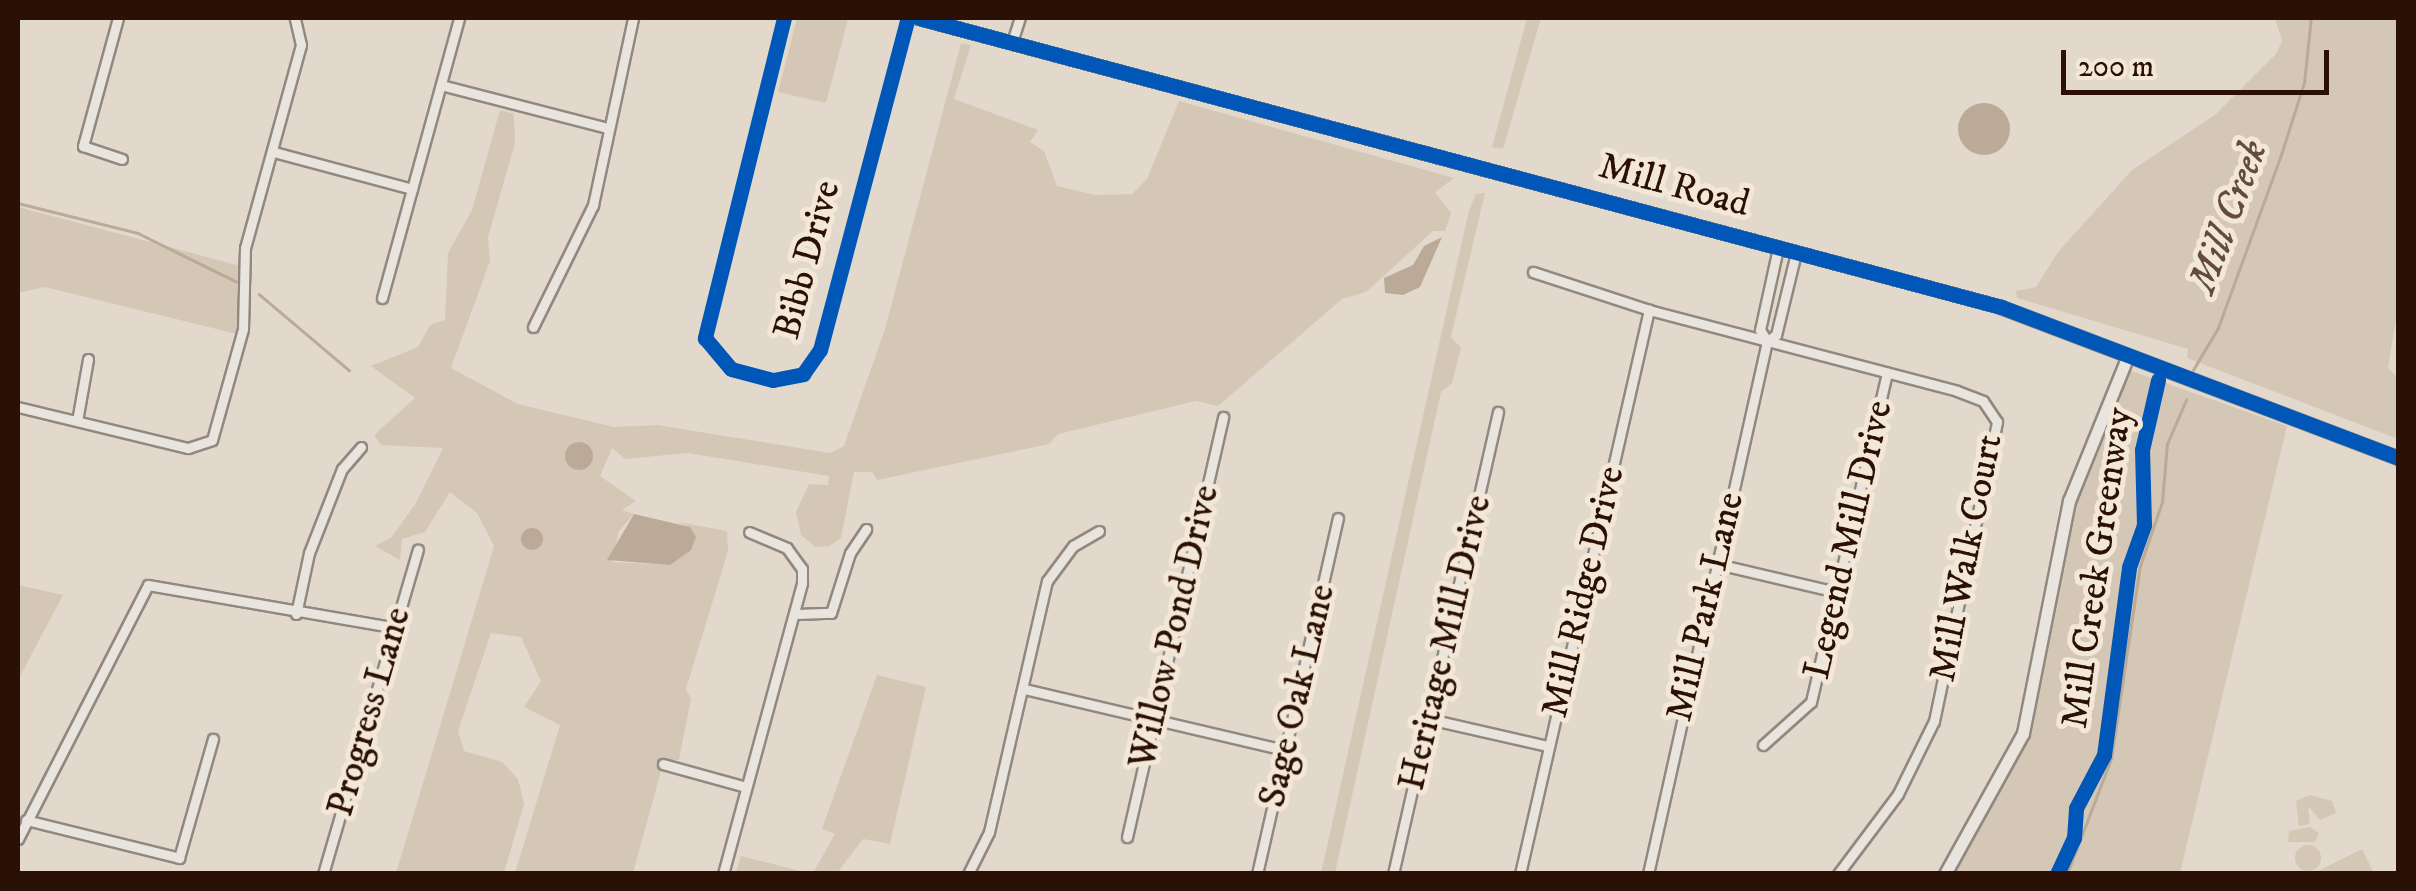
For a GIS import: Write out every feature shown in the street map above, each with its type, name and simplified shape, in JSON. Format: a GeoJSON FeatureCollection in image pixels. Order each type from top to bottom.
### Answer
{"type":"FeatureCollection","features":[{"type":"Feature","properties":{"kind":"street"},"geometry":{"type":"LineString","coordinates":[[118,18],[83,146],[122,159]]}},
{"type":"Feature","properties":{"kind":"street"},"geometry":{"type":"LineString","coordinates":[[18,407],[188,448],[212,440],[243,329],[245,248],[274,152],[300,44],[296,18]]}},
{"type":"Feature","properties":{"kind":"street"},"geometry":{"type":"LineString","coordinates":[[382,298],[459,18]]}},
{"type":"Feature","properties":{"kind":"street"},"geometry":{"type":"LineString","coordinates":[[533,327],[593,204],[633,18]]}},
{"type":"Feature","properties":{"kind":"street","name":"Bibb Drive"},"geometry":{"type":"LineString","coordinates":[[784,18],[706,338],[720,363],[773,380],[803,374],[820,350],[908,18]]}},
{"type":"Feature","properties":{"kind":"street","name":"Mill Road"},"geometry":{"type":"LineString","coordinates":[[919,18],[2014,311],[2398,458]]}},
{"type":"Feature","properties":{"kind":"street"},"geometry":{"type":"LineString","coordinates":[[1012,42],[1020,18]]}},
{"type":"Feature","properties":{"kind":"street"},"geometry":{"type":"LineString","coordinates":[[441,85],[608,128]]}},
{"type":"Feature","properties":{"kind":"street"},"geometry":{"type":"LineString","coordinates":[[274,152],[412,189]]}},
{"type":"Feature","properties":{"kind":"street","name":"Mill Park Lane"},"geometry":{"type":"LineString","coordinates":[[1767,341],[1760,330],[1778,248]]}},
{"type":"Feature","properties":{"kind":"street","name":"Mill Park Lane"},"geometry":{"type":"LineString","coordinates":[[1648,874],[1767,341],[1776,335],[1796,253]]}},
{"type":"Feature","properties":{"kind":"street","name":"Mill Walk Court"},"geometry":{"type":"LineString","coordinates":[[1534,272],[1649,310],[1983,402],[1997,422],[1996,450],[1934,721],[1918,760],[1838,874]]}},
{"type":"Feature","properties":{"kind":"street","name":"Mill Ridge Drive"},"geometry":{"type":"LineString","coordinates":[[1520,874],[1649,310]]}},
{"type":"Feature","properties":{"kind":"street"},"geometry":{"type":"LineString","coordinates":[[1944,874],[2022,733],[2070,501],[2128,356]]}},
{"type":"Feature","properties":{"kind":"street"},"geometry":{"type":"LineString","coordinates":[[78,422],[88,359]]}},
{"type":"Feature","properties":{"kind":"street","name":"Legend Mill Drive"},"geometry":{"type":"LineString","coordinates":[[1763,745],[1812,702],[1887,373]]}},
{"type":"Feature","properties":{"kind":"street","name":"Heritage Mill Drive"},"geometry":{"type":"LineString","coordinates":[[1394,874],[1498,412]]}},
{"type":"Feature","properties":{"kind":"street","name":"Willow Pond Drive"},"geometry":{"type":"LineString","coordinates":[[1127,838],[1222,417]]}},
{"type":"Feature","properties":{"kind":"street"},"geometry":{"type":"LineString","coordinates":[[296,614],[309,553],[335,486],[361,447]]}},
{"type":"Feature","properties":{"kind":"street","name":"Sage Oak Lane"},"geometry":{"type":"LineString","coordinates":[[1257,874],[1338,518]]}},
{"type":"Feature","properties":{"kind":"street"},"geometry":{"type":"LineString","coordinates":[[796,614],[831,612],[850,552],[866,529]]}},
{"type":"Feature","properties":{"kind":"street"},"geometry":{"type":"LineString","coordinates":[[968,874],[989,832],[1046,581],[1073,546],[1099,531]]}},
{"type":"Feature","properties":{"kind":"street"},"geometry":{"type":"LineString","coordinates":[[722,874],[796,614],[802,570],[796,557],[750,532]]}},
{"type":"Feature","properties":{"kind":"street","name":"Progress Lane"},"geometry":{"type":"LineString","coordinates":[[323,874],[392,627],[418,550]]}},
{"type":"Feature","properties":{"kind":"street"},"geometry":{"type":"LineString","coordinates":[[1717,564],[1836,592]]}},
{"type":"Feature","properties":{"kind":"street"},"geometry":{"type":"LineString","coordinates":[[18,839],[148,585],[296,614],[392,627]]}},
{"type":"Feature","properties":{"kind":"street"},"geometry":{"type":"LineString","coordinates":[[1024,688],[1285,750]]}},
{"type":"Feature","properties":{"kind":"street"},"geometry":{"type":"LineString","coordinates":[[1429,719],[1548,746]]}},
{"type":"Feature","properties":{"kind":"street"},"geometry":{"type":"LineString","coordinates":[[26,820],[179,858],[213,739]]}},
{"type":"Feature","properties":{"kind":"street"},"geometry":{"type":"LineString","coordinates":[[663,764],[746,787]]}},
{"type":"Feature","properties":{"kind":"shaded area"},"geometry":{"type":"Polygon","coordinates":[[[797,18],[848,19],[826,103],[778,92],[797,18]]]}},
{"type":"Feature","properties":{"kind":"shaded area"},"geometry":{"type":"Polygon","coordinates":[[[1527,18],[1541,18],[1503,149],[1492,147],[1527,18]]]}},
{"type":"Feature","properties":{"kind":"shaded area"},"geometry":{"type":"Polygon","coordinates":[[[2275,18],[2398,18],[2398,307],[2388,368],[2398,377],[2398,439],[2187,358],[2188,349],[2017,298],[2016,291],[2036,287],[2058,252],[2132,170],[2216,114],[2276,54],[2282,41],[2275,18]]]}},
{"type":"Feature","properties":{"kind":"shaded area"},"geometry":{"type":"Polygon","coordinates":[[[961,43],[971,45],[954,99],[1038,130],[1030,142],[1044,151],[1057,186],[1095,195],[1132,194],[1147,179],[1179,101],[1454,178],[1435,192],[1451,213],[1445,231],[1433,231],[1366,292],[1342,299],[1218,406],[1196,401],[1058,434],[1049,444],[877,480],[872,472],[854,472],[841,538],[829,546],[816,547],[801,535],[796,512],[809,484],[828,485],[829,476],[688,453],[625,459],[612,448],[600,476],[636,501],[622,510],[634,514],[619,531],[612,562],[670,565],[690,527],[678,522],[727,531],[728,551],[686,689],[691,699],[679,760],[664,760],[633,873],[515,873],[560,725],[524,707],[541,681],[521,637],[491,633],[458,731],[464,751],[502,762],[518,779],[524,804],[504,873],[396,873],[494,546],[477,513],[450,492],[425,532],[402,539],[400,560],[375,546],[391,538],[416,503],[443,448],[381,445],[374,435],[415,398],[371,366],[418,347],[430,325],[445,320],[448,253],[472,210],[500,110],[514,114],[515,143],[488,237],[490,261],[451,368],[518,404],[614,427],[657,425],[830,453],[844,446],[885,329],[961,43]]]}},
{"type":"Feature","properties":{"kind":"shaded area"},"geometry":{"type":"Polygon","coordinates":[[[1984,103],[2003,110],[2010,129],[2003,148],[1984,155],[1965,148],[1958,129],[1965,110],[1984,103]]]}},
{"type":"Feature","properties":{"kind":"shaded area"},"geometry":{"type":"Polygon","coordinates":[[[1485,193],[1451,337],[1461,348],[1452,383],[1441,392],[1335,873],[1321,873],[1469,210],[1476,194],[1485,193]]]}},
{"type":"Feature","properties":{"kind":"shaded area"},"geometry":{"type":"Polygon","coordinates":[[[18,207],[241,266],[237,334],[45,287],[18,293],[18,207]]]}},
{"type":"Feature","properties":{"kind":"shaded area"},"geometry":{"type":"Polygon","coordinates":[[[1442,237],[1420,287],[1403,295],[1385,293],[1384,278],[1413,265],[1424,246],[1442,237]]]}},
{"type":"Feature","properties":{"kind":"shaded area"},"geometry":{"type":"Polygon","coordinates":[[[2123,368],[2287,426],[2180,873],[1945,874],[2023,733],[2069,501],[2123,368]]]}},
{"type":"Feature","properties":{"kind":"shaded area"},"geometry":{"type":"Polygon","coordinates":[[[579,442],[589,446],[593,456],[589,466],[579,470],[569,466],[565,456],[569,446],[579,442]]]}},
{"type":"Feature","properties":{"kind":"shaded area"},"geometry":{"type":"Polygon","coordinates":[[[634,514],[690,527],[696,537],[691,550],[670,565],[607,560],[634,514]]]}},
{"type":"Feature","properties":{"kind":"shaded area"},"geometry":{"type":"Polygon","coordinates":[[[532,528],[540,531],[540,547],[532,550],[524,547],[521,539],[524,531],[532,528]]]}},
{"type":"Feature","properties":{"kind":"shaded area"},"geometry":{"type":"Polygon","coordinates":[[[18,585],[63,595],[18,680],[18,585]]]}},
{"type":"Feature","properties":{"kind":"shaded area"},"geometry":{"type":"Polygon","coordinates":[[[877,675],[926,687],[890,844],[863,839],[837,873],[813,873],[835,834],[822,829],[877,675]]]}},
{"type":"Feature","properties":{"kind":"shaded area"},"geometry":{"type":"Polygon","coordinates":[[[2310,795],[2332,801],[2336,813],[2320,820],[2308,806],[2310,824],[2299,826],[2296,801],[2310,795]]]}},
{"type":"Feature","properties":{"kind":"shaded area"},"geometry":{"type":"Polygon","coordinates":[[[2310,827],[2319,833],[2315,842],[2288,842],[2289,831],[2310,827]]]}},
{"type":"Feature","properties":{"kind":"shaded area"},"geometry":{"type":"Polygon","coordinates":[[[2308,845],[2317,849],[2321,858],[2317,867],[2308,871],[2299,867],[2295,858],[2299,849],[2308,845]]]}},
{"type":"Feature","properties":{"kind":"shaded area"},"geometry":{"type":"Polygon","coordinates":[[[2362,849],[2374,873],[2314,873],[2362,849]]]}},
{"type":"Feature","properties":{"kind":"shaded area"},"geometry":{"type":"Polygon","coordinates":[[[741,856],[809,873],[736,873],[741,856]]]}},
{"type":"Feature","properties":{"kind":"waterway","name":"Mill Creek"},"geometry":{"type":"LineString","coordinates":[[2193,370],[2218,328],[2280,158],[2304,83],[2311,18]]}},
{"type":"Feature","properties":{"kind":"waterway"},"geometry":{"type":"LineString","coordinates":[[18,203],[138,233],[237,282]]}},
{"type":"Feature","properties":{"kind":"waterway"},"geometry":{"type":"LineString","coordinates":[[259,294],[349,370]]}},
{"type":"Feature","properties":{"kind":"waterway","name":"Mill Creek"},"geometry":{"type":"LineString","coordinates":[[2067,874],[2111,759],[2140,566],[2162,502],[2167,444],[2186,400]]}},
{"type":"Feature","properties":{"kind":"cycle path"},"geometry":{"type":"LineString","coordinates":[[784,18],[705,338],[731,369],[773,380],[803,374],[820,350],[908,18]]}},
{"type":"Feature","properties":{"kind":"cycle path"},"geometry":{"type":"LineString","coordinates":[[919,18],[2001,307],[2398,458]]}},
{"type":"Feature","properties":{"kind":"cycle path","name":"Mill Creek Greenway"},"geometry":{"type":"LineString","coordinates":[[2057,874],[2074,838],[2076,808],[2104,755],[2129,567],[2144,525],[2142,450],[2158,380]]}}]}
